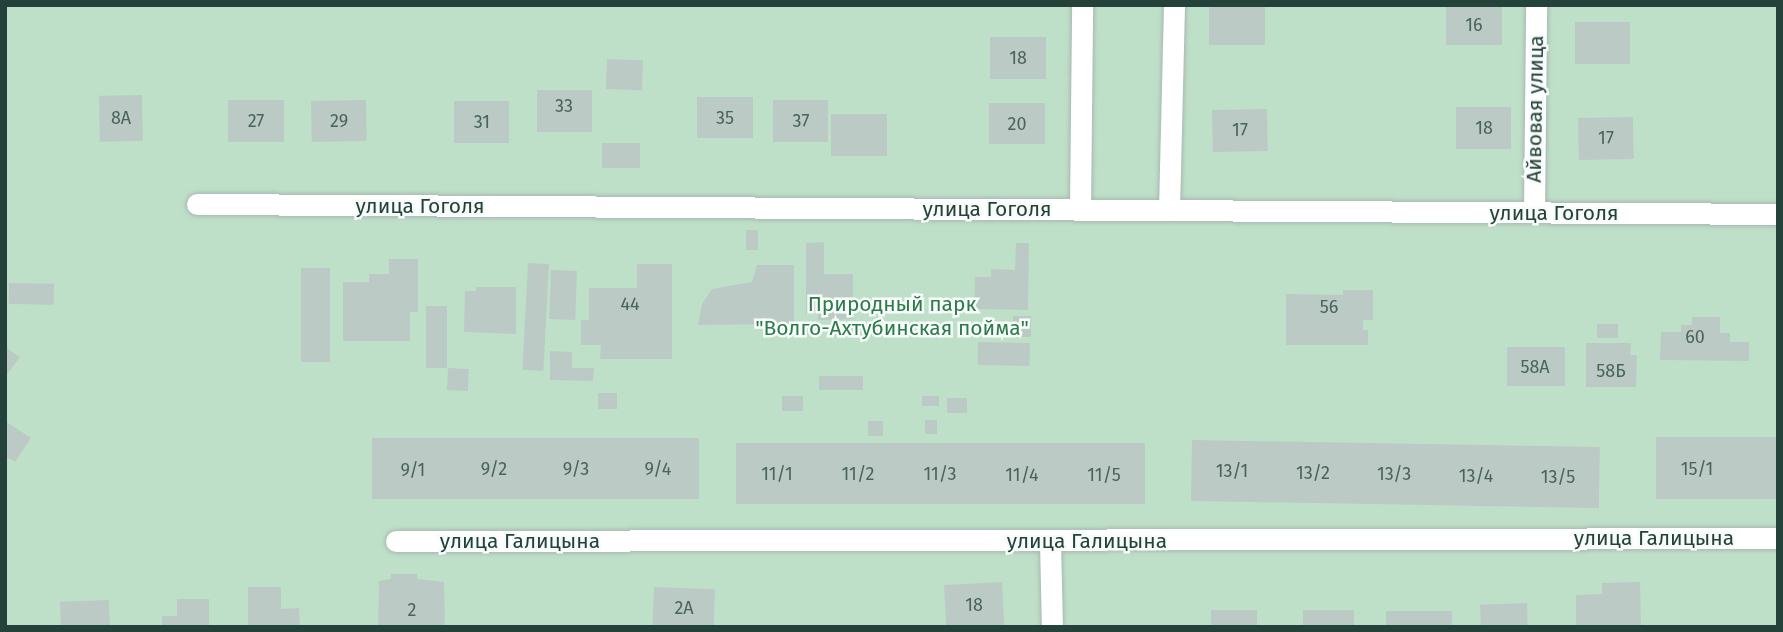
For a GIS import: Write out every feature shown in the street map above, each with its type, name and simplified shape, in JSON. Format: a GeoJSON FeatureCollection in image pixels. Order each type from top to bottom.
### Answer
{"type":"FeatureCollection","features":[{"type":"Feature","properties":{"kind":"street"},"geometry":{"type":"LineString","coordinates":[[1080,210],[1082,5]]}},
{"type":"Feature","properties":{"kind":"street"},"geometry":{"type":"LineString","coordinates":[[1169,210],[1174,5]]}},
{"type":"Feature","properties":{"kind":"street","name":"Айвовая улица"},"geometry":{"type":"LineString","coordinates":[[1534,212],[1536,5]]}},
{"type":"Feature","properties":{"kind":"street","name":"улица Гоголя"},"geometry":{"type":"LineString","coordinates":[[197,204],[1778,214]]}},
{"type":"Feature","properties":{"kind":"street","name":"улица Галицына"},"geometry":{"type":"LineString","coordinates":[[396,541],[1778,538]]}},
{"type":"Feature","properties":{"kind":"street"},"geometry":{"type":"LineString","coordinates":[[1050,541],[1052,627]]}},
{"type":"Feature","properties":{"kind":"green space","name":"Природный парк \"Волго-Ахтубинская пойма\""},"geometry":{"type":"Polygon","coordinates":[[[5,5],[1778,5],[1778,627],[5,627],[5,5]]]}},
{"type":"Feature","properties":{"kind":"building"},"geometry":{"type":"Polygon","coordinates":[[[1209,5],[1265,5],[1265,45],[1209,45],[1209,5]]]}},
{"type":"Feature","properties":{"kind":"building"},"geometry":{"type":"Polygon","coordinates":[[[1446,5],[1502,5],[1502,45],[1446,45],[1446,5]]]}},
{"type":"Feature","properties":{"kind":"building"},"geometry":{"type":"Polygon","coordinates":[[[1575,22],[1630,22],[1630,64],[1575,64],[1575,22]]]}},
{"type":"Feature","properties":{"kind":"building"},"geometry":{"type":"Polygon","coordinates":[[[990,37],[1046,37],[1046,79],[990,79],[990,37]]]}},
{"type":"Feature","properties":{"kind":"building"},"geometry":{"type":"Polygon","coordinates":[[[607,59],[643,60],[642,90],[606,89],[607,59]]]}},
{"type":"Feature","properties":{"kind":"building"},"geometry":{"type":"Polygon","coordinates":[[[537,90],[592,90],[592,132],[537,132],[537,90]]]}},
{"type":"Feature","properties":{"kind":"building"},"geometry":{"type":"Polygon","coordinates":[[[142,95],[143,141],[100,142],[99,96],[142,95]]]}},
{"type":"Feature","properties":{"kind":"building"},"geometry":{"type":"Polygon","coordinates":[[[697,97],[753,97],[753,138],[697,138],[697,97]]]}},
{"type":"Feature","properties":{"kind":"building"},"geometry":{"type":"Polygon","coordinates":[[[228,100],[284,100],[284,142],[228,142],[228,100]]]}},
{"type":"Feature","properties":{"kind":"building"},"geometry":{"type":"Polygon","coordinates":[[[366,100],[367,141],[312,142],[311,101],[366,100]]]}},
{"type":"Feature","properties":{"kind":"building"},"geometry":{"type":"Polygon","coordinates":[[[773,100],[828,100],[828,142],[773,142],[773,100]]]}},
{"type":"Feature","properties":{"kind":"building"},"geometry":{"type":"Polygon","coordinates":[[[454,101],[509,101],[509,143],[454,143],[454,101]]]}},
{"type":"Feature","properties":{"kind":"building"},"geometry":{"type":"Polygon","coordinates":[[[989,103],[1045,103],[1045,144],[989,144],[989,103]]]}},
{"type":"Feature","properties":{"kind":"building"},"geometry":{"type":"Polygon","coordinates":[[[1456,107],[1511,107],[1511,149],[1456,149],[1456,107]]]}},
{"type":"Feature","properties":{"kind":"building"},"geometry":{"type":"Polygon","coordinates":[[[1267,109],[1268,151],[1213,152],[1212,110],[1267,109]]]}},
{"type":"Feature","properties":{"kind":"building"},"geometry":{"type":"Polygon","coordinates":[[[831,114],[887,114],[887,156],[831,156],[831,114]]]}},
{"type":"Feature","properties":{"kind":"building"},"geometry":{"type":"Polygon","coordinates":[[[1633,117],[1634,159],[1579,160],[1578,118],[1633,117]]]}},
{"type":"Feature","properties":{"kind":"building"},"geometry":{"type":"Polygon","coordinates":[[[602,143],[640,143],[640,168],[602,168],[602,143]]]}},
{"type":"Feature","properties":{"kind":"building"},"geometry":{"type":"Polygon","coordinates":[[[746,230],[758,230],[758,250],[746,250],[746,230]]]}},
{"type":"Feature","properties":{"kind":"building"},"geometry":{"type":"Polygon","coordinates":[[[824,242],[824,274],[853,274],[853,319],[818,320],[818,314],[806,314],[806,243],[824,242]]]}},
{"type":"Feature","properties":{"kind":"building"},"geometry":{"type":"Polygon","coordinates":[[[1016,243],[1029,243],[1028,310],[974,309],[975,277],[991,277],[991,269],[1015,270],[1016,243]]]}},
{"type":"Feature","properties":{"kind":"building"},"geometry":{"type":"Polygon","coordinates":[[[389,259],[418,259],[418,312],[410,312],[410,341],[343,341],[343,282],[369,282],[369,274],[389,274],[389,259]]]}},
{"type":"Feature","properties":{"kind":"building"},"geometry":{"type":"Polygon","coordinates":[[[528,263],[549,264],[543,371],[522,370],[528,263]]]}},
{"type":"Feature","properties":{"kind":"building"},"geometry":{"type":"Polygon","coordinates":[[[637,264],[672,264],[672,359],[600,359],[601,345],[581,345],[581,320],[589,320],[589,288],[637,288],[637,264]]]}},
{"type":"Feature","properties":{"kind":"building"},"geometry":{"type":"Polygon","coordinates":[[[757,265],[794,265],[794,324],[698,325],[702,304],[712,289],[752,282],[757,265]]]}},
{"type":"Feature","properties":{"kind":"building"},"geometry":{"type":"Polygon","coordinates":[[[301,268],[330,268],[330,362],[301,362],[301,268]]]}},
{"type":"Feature","properties":{"kind":"building"},"geometry":{"type":"Polygon","coordinates":[[[551,270],[577,271],[575,320],[549,319],[551,270]]]}},
{"type":"Feature","properties":{"kind":"building"},"geometry":{"type":"Polygon","coordinates":[[[9,283],[54,284],[54,305],[9,304],[9,283]]]}},
{"type":"Feature","properties":{"kind":"building"},"geometry":{"type":"Polygon","coordinates":[[[476,287],[516,287],[516,334],[464,332],[465,291],[476,291],[476,287]]]}},
{"type":"Feature","properties":{"kind":"building"},"geometry":{"type":"Polygon","coordinates":[[[1343,290],[1373,290],[1373,320],[1363,320],[1363,330],[1368,330],[1368,345],[1286,345],[1286,294],[1343,295],[1343,290]]]}},
{"type":"Feature","properties":{"kind":"building"},"geometry":{"type":"Polygon","coordinates":[[[426,306],[447,306],[447,368],[426,368],[426,306]]]}},
{"type":"Feature","properties":{"kind":"building"},"geometry":{"type":"Polygon","coordinates":[[[1013,316],[1031,316],[1031,337],[1013,337],[1013,316]]]}},
{"type":"Feature","properties":{"kind":"building"},"geometry":{"type":"Polygon","coordinates":[[[1692,317],[1720,317],[1720,333],[1730,333],[1730,342],[1749,342],[1749,361],[1660,360],[1661,332],[1681,332],[1681,325],[1692,325],[1692,317]]]}},
{"type":"Feature","properties":{"kind":"building"},"geometry":{"type":"Polygon","coordinates":[[[1597,324],[1618,324],[1618,338],[1597,338],[1597,324]]]}},
{"type":"Feature","properties":{"kind":"building"},"geometry":{"type":"Polygon","coordinates":[[[978,342],[1030,343],[1030,366],[978,365],[978,342]]]}},
{"type":"Feature","properties":{"kind":"building"},"geometry":{"type":"Polygon","coordinates":[[[1586,343],[1631,343],[1630,355],[1637,355],[1636,387],[1586,387],[1586,343]]]}},
{"type":"Feature","properties":{"kind":"building"},"geometry":{"type":"Polygon","coordinates":[[[5,347],[20,357],[5,377],[5,347]]]}},
{"type":"Feature","properties":{"kind":"building"},"geometry":{"type":"Polygon","coordinates":[[[1507,347],[1565,347],[1565,386],[1507,386],[1507,347]]]}},
{"type":"Feature","properties":{"kind":"building"},"geometry":{"type":"Polygon","coordinates":[[[550,351],[572,352],[572,368],[594,368],[593,381],[550,380],[550,351]]]}},
{"type":"Feature","properties":{"kind":"building"},"geometry":{"type":"Polygon","coordinates":[[[448,368],[469,369],[468,391],[447,390],[448,368]]]}},
{"type":"Feature","properties":{"kind":"building"},"geometry":{"type":"Polygon","coordinates":[[[819,376],[863,376],[863,390],[819,390],[819,376]]]}},
{"type":"Feature","properties":{"kind":"building"},"geometry":{"type":"Polygon","coordinates":[[[598,393],[617,393],[617,409],[598,409],[598,393]]]}},
{"type":"Feature","properties":{"kind":"building"},"geometry":{"type":"Polygon","coordinates":[[[782,396],[803,396],[803,411],[782,411],[782,396]]]}},
{"type":"Feature","properties":{"kind":"building"},"geometry":{"type":"Polygon","coordinates":[[[922,396],[939,396],[939,406],[922,406],[922,396]]]}},
{"type":"Feature","properties":{"kind":"building"},"geometry":{"type":"Polygon","coordinates":[[[947,398],[967,398],[967,413],[947,413],[947,398]]]}},
{"type":"Feature","properties":{"kind":"building"},"geometry":{"type":"Polygon","coordinates":[[[925,420],[937,420],[937,434],[925,434],[925,420]]]}},
{"type":"Feature","properties":{"kind":"building"},"geometry":{"type":"Polygon","coordinates":[[[5,421],[31,438],[15,462],[5,456],[5,421]]]}},
{"type":"Feature","properties":{"kind":"building"},"geometry":{"type":"Polygon","coordinates":[[[868,421],[883,421],[883,436],[868,436],[868,421]]]}},
{"type":"Feature","properties":{"kind":"building"},"geometry":{"type":"Polygon","coordinates":[[[1656,437],[1778,437],[1778,499],[1656,499],[1656,437]]]}},
{"type":"Feature","properties":{"kind":"building"},"geometry":{"type":"Polygon","coordinates":[[[372,438],[699,438],[699,499],[372,499],[372,438]]]}},
{"type":"Feature","properties":{"kind":"building"},"geometry":{"type":"Polygon","coordinates":[[[1192,440],[1600,447],[1599,508],[1191,501],[1192,440]]]}},
{"type":"Feature","properties":{"kind":"building"},"geometry":{"type":"Polygon","coordinates":[[[736,443],[1145,443],[1145,504],[736,504],[736,443]]]}},
{"type":"Feature","properties":{"kind":"building"},"geometry":{"type":"Polygon","coordinates":[[[391,574],[417,574],[417,579],[444,582],[445,627],[378,627],[379,581],[391,579],[391,574]]]}},
{"type":"Feature","properties":{"kind":"building"},"geometry":{"type":"Polygon","coordinates":[[[1002,582],[1004,627],[946,627],[944,585],[1002,582]]]}},
{"type":"Feature","properties":{"kind":"building"},"geometry":{"type":"Polygon","coordinates":[[[1640,582],[1641,627],[1576,627],[1576,595],[1602,594],[1602,583],[1640,582]]]}},
{"type":"Feature","properties":{"kind":"building"},"geometry":{"type":"Polygon","coordinates":[[[248,587],[281,587],[281,609],[299,608],[300,627],[248,627],[248,587]]]}},
{"type":"Feature","properties":{"kind":"building"},"geometry":{"type":"Polygon","coordinates":[[[654,587],[715,589],[714,627],[653,627],[654,587]]]}},
{"type":"Feature","properties":{"kind":"building"},"geometry":{"type":"Polygon","coordinates":[[[177,599],[209,599],[209,627],[162,627],[162,616],[177,616],[177,599]]]}},
{"type":"Feature","properties":{"kind":"building"},"geometry":{"type":"Polygon","coordinates":[[[109,600],[110,627],[61,627],[60,602],[109,600]]]}},
{"type":"Feature","properties":{"kind":"building"},"geometry":{"type":"Polygon","coordinates":[[[1527,603],[1528,627],[1481,627],[1480,605],[1527,603]]]}},
{"type":"Feature","properties":{"kind":"building"},"geometry":{"type":"Polygon","coordinates":[[[1211,610],[1257,610],[1257,627],[1211,627],[1211,610]]]}},
{"type":"Feature","properties":{"kind":"building"},"geometry":{"type":"Polygon","coordinates":[[[1303,610],[1354,610],[1354,627],[1303,627],[1303,610]]]}},
{"type":"Feature","properties":{"kind":"building"},"geometry":{"type":"Polygon","coordinates":[[[1386,611],[1452,611],[1452,627],[1386,627],[1386,611]]]}}]}
